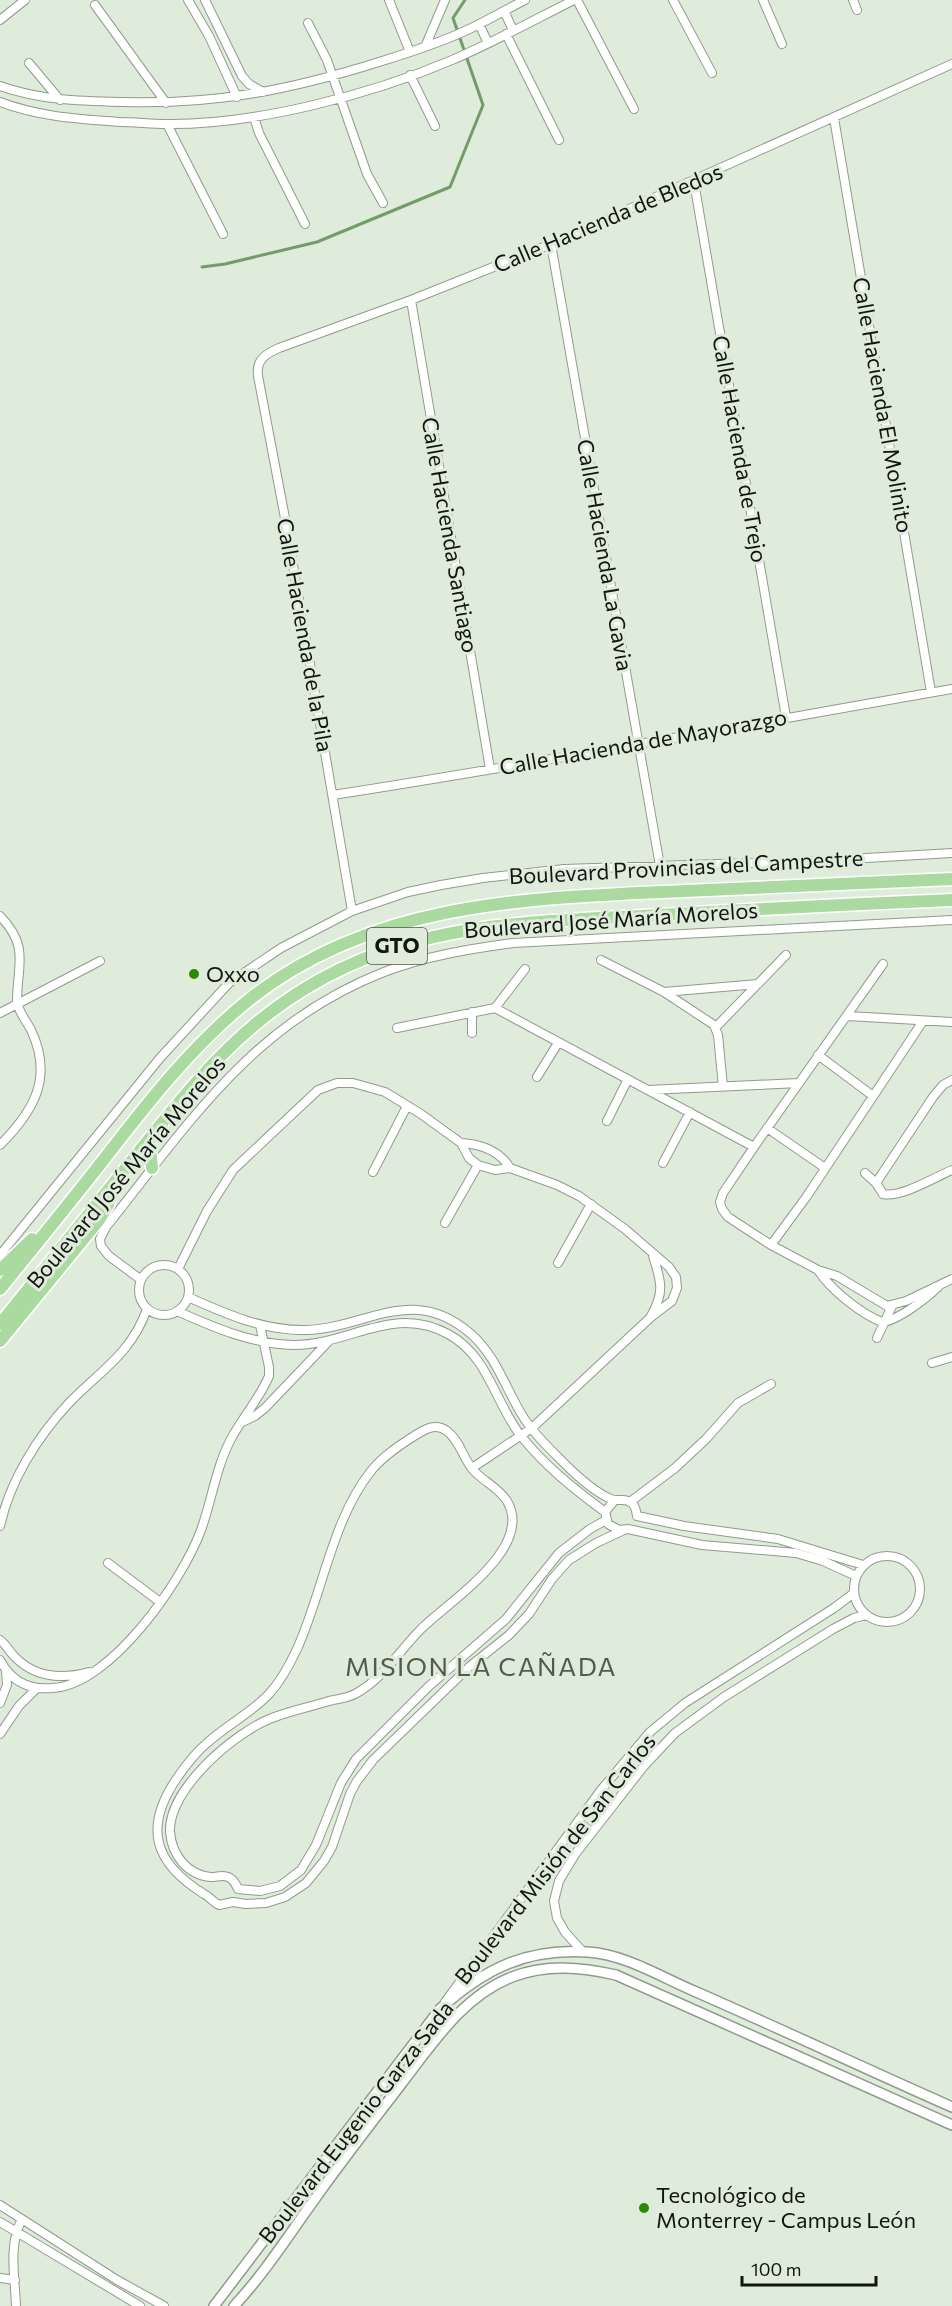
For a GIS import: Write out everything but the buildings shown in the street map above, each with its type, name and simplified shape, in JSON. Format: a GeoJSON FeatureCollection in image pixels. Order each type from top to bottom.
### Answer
{"type":"FeatureCollection","features":[{"type":"Feature","properties":{"kind":"main road","name":"Boulevard José María Morelos"},"geometry":{"type":"LineString","coordinates":[[0,1289],[143,1109],[189,1056],[251,998],[298,966],[361,936],[458,909],[514,902],[641,893],[952,879]]}},
{"type":"Feature","properties":{"kind":"main road","name":"Boulevard José María Morelos"},"geometry":{"type":"LineString","coordinates":[[0,1324],[183,1096],[217,1059],[286,1000],[343,967],[420,939],[493,926],[573,919],[952,900]]}},
{"type":"Feature","properties":{"kind":"main road"},"geometry":{"type":"LineString","coordinates":[[149,1139],[152,1168]]}},
{"type":"Feature","properties":{"kind":"main road"},"geometry":{"type":"LineString","coordinates":[[0,1341],[99,1220],[108,1205],[111,1186]]}},
{"type":"Feature","properties":{"kind":"main road"},"geometry":{"type":"LineString","coordinates":[[0,1270],[69,1203]]}},
{"type":"Feature","properties":{"kind":"street"},"geometry":{"type":"LineString","coordinates":[[0,20],[25,0]]}},
{"type":"Feature","properties":{"kind":"street"},"geometry":{"type":"LineString","coordinates":[[188,0],[209,36],[237,97]]}},
{"type":"Feature","properties":{"kind":"street"},"geometry":{"type":"LineString","coordinates":[[206,0],[242,76],[249,84],[263,92]]}},
{"type":"Feature","properties":{"kind":"street"},"geometry":{"type":"LineString","coordinates":[[389,0],[410,52]]}},
{"type":"Feature","properties":{"kind":"street"},"geometry":{"type":"LineString","coordinates":[[425,47],[445,0]]}},
{"type":"Feature","properties":{"kind":"street"},"geometry":{"type":"LineString","coordinates":[[0,86],[21,94],[60,100],[166,102],[237,97],[333,77],[425,47],[464,32],[525,0]]}},
{"type":"Feature","properties":{"kind":"street"},"geometry":{"type":"LineString","coordinates":[[0,102],[60,117],[167,124],[254,117],[340,97],[410,75],[474,50],[575,0],[634,109]]}},
{"type":"Feature","properties":{"kind":"street"},"geometry":{"type":"LineString","coordinates":[[673,0],[711,73]]}},
{"type":"Feature","properties":{"kind":"street"},"geometry":{"type":"LineString","coordinates":[[764,0],[782,44]]}},
{"type":"Feature","properties":{"kind":"street"},"geometry":{"type":"LineString","coordinates":[[853,0],[857,10]]}},
{"type":"Feature","properties":{"kind":"street"},"geometry":{"type":"LineString","coordinates":[[95,5],[166,102]]}},
{"type":"Feature","properties":{"kind":"street"},"geometry":{"type":"LineString","coordinates":[[504,11],[510,32],[559,140]]}},
{"type":"Feature","properties":{"kind":"street"},"geometry":{"type":"LineString","coordinates":[[308,23],[333,77],[367,174],[383,203]]}},
{"type":"Feature","properties":{"kind":"street"},"geometry":{"type":"LineString","coordinates":[[479,24],[488,43]]}},
{"type":"Feature","properties":{"kind":"street"},"geometry":{"type":"LineString","coordinates":[[28,63],[60,100]]}},
{"type":"Feature","properties":{"kind":"street","name":"Calle Hacienda de Bledos"},"geometry":{"type":"LineString","coordinates":[[260,361],[265,355],[279,348],[411,300],[551,244],[694,182],[952,64]]}},
{"type":"Feature","properties":{"kind":"street"},"geometry":{"type":"LineString","coordinates":[[410,75],[435,126]]}},
{"type":"Feature","properties":{"kind":"street"},"geometry":{"type":"LineString","coordinates":[[254,117],[259,133],[305,224]]}},
{"type":"Feature","properties":{"kind":"street","name":"Calle Hacienda El Molinito"},"geometry":{"type":"LineString","coordinates":[[834,118],[931,692]]}},
{"type":"Feature","properties":{"kind":"street"},"geometry":{"type":"LineString","coordinates":[[167,124],[222,234]]}},
{"type":"Feature","properties":{"kind":"street","name":"Calle Hacienda de Trejo"},"geometry":{"type":"LineString","coordinates":[[694,182],[786,717]]}},
{"type":"Feature","properties":{"kind":"street","name":"Calle Hacienda La Gavia"},"geometry":{"type":"LineString","coordinates":[[551,244],[660,866]]}},
{"type":"Feature","properties":{"kind":"street","name":"Calle Hacienda Santiago"},"geometry":{"type":"LineString","coordinates":[[411,300],[490,770]]}},
{"type":"Feature","properties":{"kind":"street","name":"Calle Hacienda de la Pila"},"geometry":{"type":"LineString","coordinates":[[260,361],[257,368],[260,393],[285,518],[352,911]]}},
{"type":"Feature","properties":{"kind":"street","name":"Calle Hacienda de Mayorazgo"},"geometry":{"type":"LineString","coordinates":[[333,795],[490,770],[952,689]]}},
{"type":"Feature","properties":{"kind":"street","name":"Boulevard Provincias del Campestre"},"geometry":{"type":"LineString","coordinates":[[0,1255],[160,1058],[229,983],[266,957],[352,911],[408,892],[483,878],[564,869],[815,861],[952,853]]}},
{"type":"Feature","properties":{"kind":"street"},"geometry":{"type":"LineString","coordinates":[[0,916],[10,928],[21,951],[17,1005],[35,1041],[39,1055],[39,1082],[35,1101],[25,1118],[0,1145]]}},
{"type":"Feature","properties":{"kind":"street"},"geometry":{"type":"LineString","coordinates":[[140,1279],[109,1256],[101,1246],[100,1237],[106,1227],[217,1088],[240,1065],[283,1028],[344,990],[404,965],[445,954],[513,943],[952,920]]}},
{"type":"Feature","properties":{"kind":"street"},"geometry":{"type":"LineString","coordinates":[[716,1027],[786,955]]}},
{"type":"Feature","properties":{"kind":"street"},"geometry":{"type":"LineString","coordinates":[[601,960],[664,992],[716,1027],[723,1086]]}},
{"type":"Feature","properties":{"kind":"street"},"geometry":{"type":"LineString","coordinates":[[0,1013],[100,961]]}},
{"type":"Feature","properties":{"kind":"street"},"geometry":{"type":"LineString","coordinates":[[883,964],[766,1128],[723,1193],[720,1206],[728,1217],[771,1245],[818,1270],[837,1276],[881,1304],[892,1306],[952,1279]]}},
{"type":"Feature","properties":{"kind":"street"},"geometry":{"type":"LineString","coordinates":[[495,1008],[525,969]]}},
{"type":"Feature","properties":{"kind":"street"},"geometry":{"type":"LineString","coordinates":[[664,992],[758,984]]}},
{"type":"Feature","properties":{"kind":"street"},"geometry":{"type":"LineString","coordinates":[[397,1028],[495,1008],[754,1147]]}},
{"type":"Feature","properties":{"kind":"street"},"geometry":{"type":"LineString","coordinates":[[472,1012],[472,1033]]}},
{"type":"Feature","properties":{"kind":"street"},"geometry":{"type":"LineString","coordinates":[[848,1016],[952,1022]]}},
{"type":"Feature","properties":{"kind":"street"},"geometry":{"type":"LineString","coordinates":[[771,1245],[923,1021]]}},
{"type":"Feature","properties":{"kind":"street"},"geometry":{"type":"LineString","coordinates":[[537,1077],[558,1043]]}},
{"type":"Feature","properties":{"kind":"street"},"geometry":{"type":"LineString","coordinates":[[818,1055],[873,1096]]}},
{"type":"Feature","properties":{"kind":"street"},"geometry":{"type":"LineString","coordinates":[[607,1121],[628,1079]]}},
{"type":"Feature","properties":{"kind":"street"},"geometry":{"type":"LineString","coordinates":[[876,1183],[933,1097],[943,1085],[952,1080]]}},
{"type":"Feature","properties":{"kind":"street"},"geometry":{"type":"LineString","coordinates":[[178,1269],[193,1236],[224,1181],[245,1158],[283,1125],[299,1106],[318,1090],[337,1083],[363,1085],[385,1092],[460,1143],[469,1158],[478,1165],[495,1170],[510,1168]]}},
{"type":"Feature","properties":{"kind":"street"},"geometry":{"type":"LineString","coordinates":[[648,1090],[799,1083]]}},
{"type":"Feature","properties":{"kind":"street"},"geometry":{"type":"LineString","coordinates":[[373,1172],[407,1106]]}},
{"type":"Feature","properties":{"kind":"street"},"geometry":{"type":"LineString","coordinates":[[663,1163],[690,1112]]}},
{"type":"Feature","properties":{"kind":"street"},"geometry":{"type":"LineString","coordinates":[[766,1128],[825,1168]]}},
{"type":"Feature","properties":{"kind":"street"},"geometry":{"type":"LineString","coordinates":[[460,1143],[484,1146],[494,1151],[510,1168],[557,1185],[591,1204],[639,1239],[672,1271],[676,1277],[677,1288],[676,1294],[668,1305],[651,1317],[532,1428],[472,1468]]}},
{"type":"Feature","properties":{"kind":"street"},"geometry":{"type":"LineString","coordinates":[[445,1223],[478,1165]]}},
{"type":"Feature","properties":{"kind":"street"},"geometry":{"type":"LineString","coordinates":[[865,1173],[876,1183],[882,1194],[891,1195],[913,1188],[952,1170]]}},
{"type":"Feature","properties":{"kind":"street"},"geometry":{"type":"LineString","coordinates":[[558,1263],[591,1204]]}},
{"type":"Feature","properties":{"kind":"street"},"geometry":{"type":"LineString","coordinates":[[651,1317],[661,1297],[660,1278],[653,1255]]}},
{"type":"Feature","properties":{"kind":"street"},"geometry":{"type":"LineString","coordinates":[[170,1265],[178,1269],[188,1282],[188,1297],[183,1306],[177,1311],[162,1315],[147,1309],[139,1295],[140,1279],[153,1267],[170,1265]]}},
{"type":"Feature","properties":{"kind":"street"},"geometry":{"type":"LineString","coordinates":[[818,1270],[829,1284],[852,1303],[875,1320],[886,1322],[917,1304],[939,1286]]}},
{"type":"Feature","properties":{"kind":"street"},"geometry":{"type":"LineString","coordinates":[[188,1297],[260,1325],[282,1329],[308,1330],[349,1323],[389,1311],[411,1310],[443,1317],[470,1333],[487,1352],[532,1428],[572,1471],[614,1501]]}},
{"type":"Feature","properties":{"kind":"street"},"geometry":{"type":"LineString","coordinates":[[877,1338],[892,1306]]}},
{"type":"Feature","properties":{"kind":"street"},"geometry":{"type":"LineString","coordinates":[[0,1526],[14,1484],[41,1438],[69,1403],[123,1353],[137,1332],[147,1309]]}},
{"type":"Feature","properties":{"kind":"street"},"geometry":{"type":"LineString","coordinates":[[209,1325],[217,1310]]}},
{"type":"Feature","properties":{"kind":"street"},"geometry":{"type":"LineString","coordinates":[[410,1322],[411,1310]]}},
{"type":"Feature","properties":{"kind":"street"},"geometry":{"type":"LineString","coordinates":[[177,1311],[209,1325],[264,1342],[294,1345],[329,1342],[385,1324],[410,1322],[425,1324],[450,1334],[471,1352],[486,1372],[509,1419],[521,1436],[568,1485],[606,1516],[611,1527],[702,1545],[786,1551],[810,1556],[856,1576]]}},
{"type":"Feature","properties":{"kind":"street"},"geometry":{"type":"LineString","coordinates":[[0,1660],[18,1681],[36,1689],[64,1687],[80,1680],[123,1647],[160,1602],[181,1571],[201,1531],[221,1463],[231,1438],[269,1376],[260,1325]]}},
{"type":"Feature","properties":{"kind":"street"},"geometry":{"type":"LineString","coordinates":[[242,1422],[265,1408],[329,1342]]}},
{"type":"Feature","properties":{"kind":"street"},"geometry":{"type":"LineString","coordinates":[[932,1363],[952,1357]]}},
{"type":"Feature","properties":{"kind":"street"},"geometry":{"type":"LineString","coordinates":[[630,1502],[675,1468],[706,1439],[738,1403],[771,1384]]}},
{"type":"Feature","properties":{"kind":"street"},"geometry":{"type":"LineString","coordinates":[[215,1878],[193,1871],[178,1857],[173,1849],[170,1828],[172,1815],[188,1786],[214,1756],[250,1728],[271,1718],[351,1696],[371,1684],[422,1628],[484,1575],[495,1563],[507,1542],[512,1515],[505,1498],[472,1468],[455,1439],[446,1430],[438,1426],[420,1431],[373,1468],[348,1507],[308,1625],[283,1676],[261,1702],[222,1730],[196,1753],[166,1794],[158,1812],[158,1838],[163,1854],[180,1878],[219,1905],[233,1902],[266,1903],[285,1897],[306,1883],[332,1847],[350,1794],[373,1761],[469,1667],[509,1635],[529,1614],[552,1579],[569,1560],[596,1543],[632,1526],[637,1516],[630,1502],[622,1499],[614,1501],[606,1516],[559,1553],[506,1619],[428,1687],[366,1747],[341,1783],[316,1845],[301,1870],[280,1886],[260,1891],[238,1889]]}},
{"type":"Feature","properties":{"kind":"street"},"geometry":{"type":"LineString","coordinates":[[637,1516],[790,1542],[864,1565]]}},
{"type":"Feature","properties":{"kind":"street"},"geometry":{"type":"LineString","coordinates":[[702,1545],[706,1529]]}},
{"type":"Feature","properties":{"kind":"street"},"geometry":{"type":"LineString","coordinates":[[744,1548],[747,1534]]}},
{"type":"Feature","properties":{"kind":"street"},"geometry":{"type":"LineString","coordinates":[[896,1557],[915,1570],[920,1580],[920,1592],[917,1603],[910,1612],[900,1619],[889,1622],[878,1621],[858,1606],[854,1593],[856,1576],[864,1565],[873,1558],[896,1557]]}},
{"type":"Feature","properties":{"kind":"street"},"geometry":{"type":"LineString","coordinates":[[108,1563],[160,1602]]}},
{"type":"Feature","properties":{"kind":"street","name":"Boulevard Misión de San Carlos"},"geometry":{"type":"LineString","coordinates":[[440,2009],[578,1822],[627,1759],[666,1717],[854,1593]]}},
{"type":"Feature","properties":{"kind":"street","name":"Boulevard Misión de San Carlos"},"geometry":{"type":"LineString","coordinates":[[583,1952],[560,1926],[554,1901],[556,1891],[563,1873],[644,1766],[686,1724],[724,1697],[832,1629],[854,1618],[867,1615]]}},
{"type":"Feature","properties":{"kind":"street"},"geometry":{"type":"LineString","coordinates":[[0,1640],[18,1660],[41,1674],[62,1676],[93,1671]]}},
{"type":"Feature","properties":{"kind":"street"},"geometry":{"type":"LineString","coordinates":[[0,1704],[7,1685],[6,1669]]}},
{"type":"Feature","properties":{"kind":"street"},"geometry":{"type":"LineString","coordinates":[[0,1734],[19,1706],[36,1689]]}},
{"type":"Feature","properties":{"kind":"street"},"geometry":{"type":"LineString","coordinates":[[578,1822],[592,1832]]}},
{"type":"Feature","properties":{"kind":"street"},"geometry":{"type":"LineString","coordinates":[[208,1896],[208,1886],[215,1878],[222,1876],[230,1877],[238,1889]]}},
{"type":"Feature","properties":{"kind":"street"},"geometry":{"type":"LineString","coordinates":[[233,1902],[238,1889]]}},
{"type":"Feature","properties":{"kind":"street","name":"Boulevard Eugenio Garza Sada"},"geometry":{"type":"LineString","coordinates":[[214,2306],[440,2009],[473,1981],[508,1963],[538,1954],[583,1952],[600,1954],[638,1966],[952,2107]]}},
{"type":"Feature","properties":{"kind":"street","name":"Boulevard Eugenio Garza Sada"},"geometry":{"type":"LineString","coordinates":[[234,2306],[438,2035],[480,1995],[525,1972],[574,1967],[616,1975],[952,2125]]}},
{"type":"Feature","properties":{"kind":"street"},"geometry":{"type":"LineString","coordinates":[[0,2205],[117,2280],[164,2306]]}},
{"type":"Feature","properties":{"kind":"street"},"geometry":{"type":"LineString","coordinates":[[16,2306],[14,2244],[16,2231],[22,2219]]}},
{"type":"Feature","properties":{"kind":"street"},"geometry":{"type":"LineString","coordinates":[[0,2222],[140,2306]]}},
{"type":"Feature","properties":{"kind":"street"},"geometry":{"type":"LineString","coordinates":[[0,2278],[15,2280]]}},
{"type":"Feature","properties":{"kind":"waterway"},"geometry":{"type":"LineString","coordinates":[[202,267],[225,264],[317,242],[450,187],[483,105],[453,18],[465,0]]}},
{"type":"Feature","properties":{"kind":"place","name":"Oxxo"},"geometry":{"type":"Point","coordinates":[194,974]}},
{"type":"Feature","properties":{"kind":"place","name":"Tecnológico de Monterrey - Campus León"},"geometry":{"type":"Point","coordinates":[644,2208]}},
{"type":"Feature","properties":{"kind":"district","name":"MISION LA CAÑADA"},"geometry":{"type":"Point","coordinates":[481,1667]}}]}
